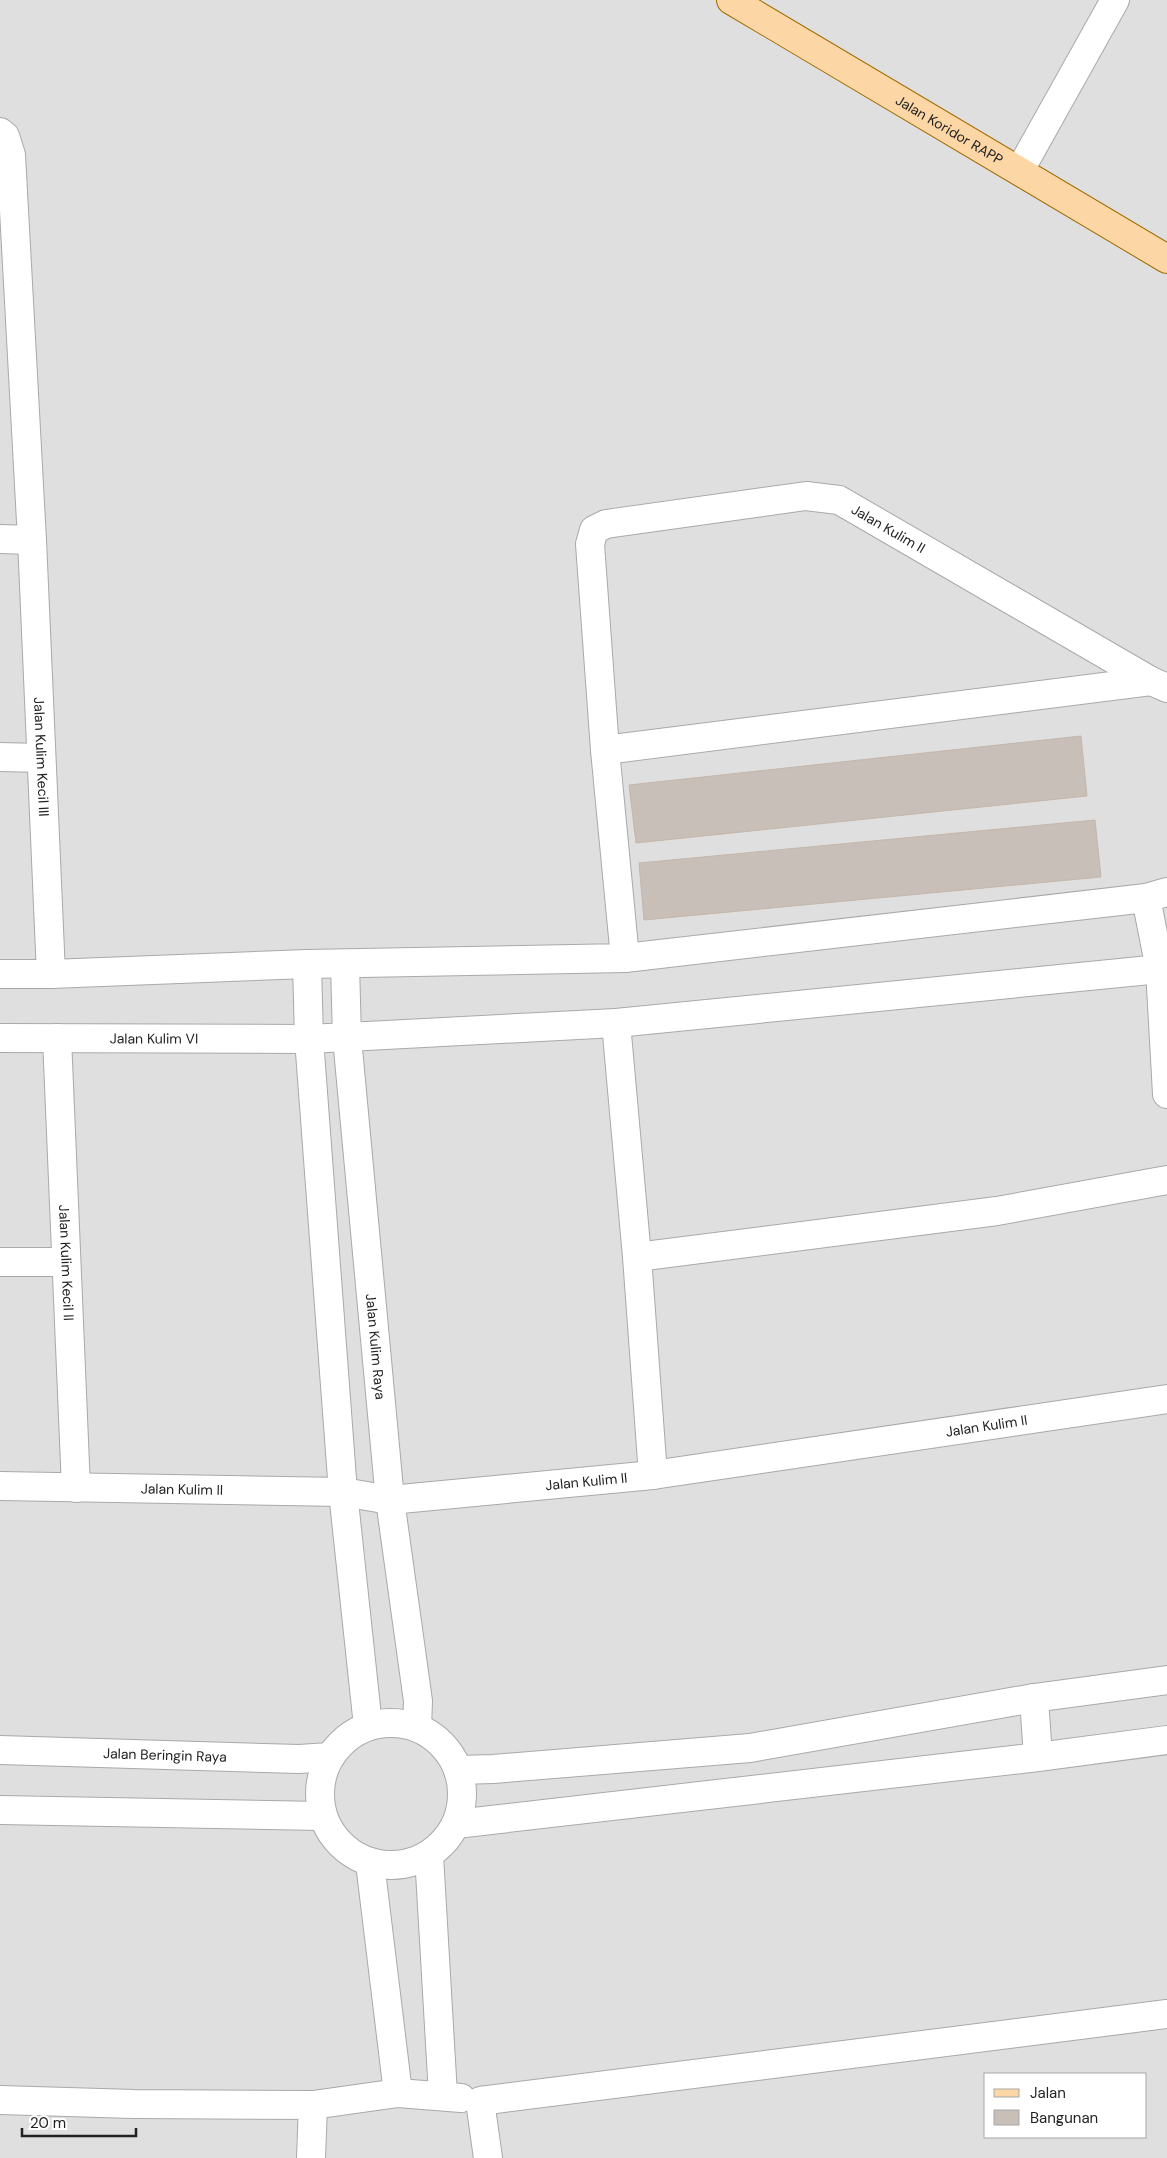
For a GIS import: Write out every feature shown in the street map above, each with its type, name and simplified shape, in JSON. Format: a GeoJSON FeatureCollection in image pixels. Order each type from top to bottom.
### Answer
{"type":"FeatureCollection","features":[{"type":"Feature","properties":{"kind":"main road","name":"Jalan Koridor RAPP"},"geometry":{"type":"LineString","coordinates":[[731,0],[1167,259]]}},
{"type":"Feature","properties":{"kind":"street"},"geometry":{"type":"LineString","coordinates":[[1020,170],[1115,0]]}},
{"type":"Feature","properties":{"kind":"street","name":"Jalan Kulim Kecil III"},"geometry":{"type":"LineString","coordinates":[[0,132],[5,136],[11,156],[10,329],[32,540],[40,758],[51,974]]}},
{"type":"Feature","properties":{"kind":"street","name":"Jalan Kulim II"},"geometry":{"type":"LineString","coordinates":[[605,750],[590,544],[594,530],[606,524],[806,496],[839,500],[1159,684]]}},
{"type":"Feature","properties":{"kind":"street"},"geometry":{"type":"LineString","coordinates":[[0,539],[32,540]]}},
{"type":"Feature","properties":{"kind":"street"},"geometry":{"type":"LineString","coordinates":[[625,958],[605,750],[1159,684]]}},
{"type":"Feature","properties":{"kind":"street"},"geometry":{"type":"LineString","coordinates":[[0,757],[40,758]]}},
{"type":"Feature","properties":{"kind":"street"},"geometry":{"type":"LineString","coordinates":[[0,974],[51,974],[307,964],[625,958],[1156,895],[1167,1094]]}},
{"type":"Feature","properties":{"kind":"street"},"geometry":{"type":"LineString","coordinates":[[307,964],[308,1039],[343,1492],[368,1726]]}},
{"type":"Feature","properties":{"kind":"street","name":"Jalan Kulim Raya"},"geometry":{"type":"LineString","coordinates":[[345,964],[347,1038],[390,1500],[418,1701],[417,1727]]}},
{"type":"Feature","properties":{"kind":"street","name":"Jalan Kulim VI"},"geometry":{"type":"LineString","coordinates":[[0,1038],[308,1039],[616,1023],[1160,969]]}},
{"type":"Feature","properties":{"kind":"street"},"geometry":{"type":"LineString","coordinates":[[616,1023],[638,1257],[653,1475]]}},
{"type":"Feature","properties":{"kind":"street","name":"Jalan Kulim Kecil II"},"geometry":{"type":"LineString","coordinates":[[57,1038],[76,1488]]}},
{"type":"Feature","properties":{"kind":"street"},"geometry":{"type":"LineString","coordinates":[[638,1257],[997,1211],[1167,1180]]}},
{"type":"Feature","properties":{"kind":"street"},"geometry":{"type":"LineString","coordinates":[[0,1262],[66,1262]]}},
{"type":"Feature","properties":{"kind":"street","name":"Jalan Kulim II"},"geometry":{"type":"LineString","coordinates":[[0,1486],[343,1492],[390,1500],[653,1475],[1167,1399]]}},
{"type":"Feature","properties":{"kind":"street"},"geometry":{"type":"LineString","coordinates":[[458,1770],[492,1770],[750,1748],[1034,1698],[1167,1680]]}},
{"type":"Feature","properties":{"kind":"street"},"geometry":{"type":"LineString","coordinates":[[1034,1698],[1038,1757]]}},
{"type":"Feature","properties":{"kind":"street"},"geometry":{"type":"LineString","coordinates":[[391,1722],[417,1727],[444,1746],[458,1770],[463,1797],[456,1824],[430,1855],[401,1866],[370,1863],[341,1846],[322,1816],[319,1786],[330,1757],[343,1741],[368,1726],[391,1722]]}},
{"type":"Feature","properties":{"kind":"street"},"geometry":{"type":"LineString","coordinates":[[456,1824],[1038,1757],[1167,1740]]}},
{"type":"Feature","properties":{"kind":"street","name":"Jalan Beringin Raya"},"geometry":{"type":"LineString","coordinates":[[0,1750],[299,1759],[330,1757]]}},
{"type":"Feature","properties":{"kind":"street"},"geometry":{"type":"LineString","coordinates":[[0,1810],[322,1816]]}},
{"type":"Feature","properties":{"kind":"street"},"geometry":{"type":"LineString","coordinates":[[430,1855],[443,2095]]}},
{"type":"Feature","properties":{"kind":"street"},"geometry":{"type":"LineString","coordinates":[[370,1863],[398,2093]]}},
{"type":"Feature","properties":{"kind":"street"},"geometry":{"type":"LineString","coordinates":[[0,2100],[134,2104],[312,2105],[398,2093],[443,2095],[480,2101],[1167,2014]]}},
{"type":"Feature","properties":{"kind":"street"},"geometry":{"type":"LineString","coordinates":[[480,2101],[488,2158]]}},
{"type":"Feature","properties":{"kind":"street"},"geometry":{"type":"LineString","coordinates":[[311,2158],[312,2105]]}},
{"type":"Feature","properties":{"kind":"shaded area"},"geometry":{"type":"Polygon","coordinates":[[[0,0],[1167,0],[1167,2158],[0,2158],[0,0]]]}},
{"type":"Feature","properties":{"kind":"building"},"geometry":{"type":"Polygon","coordinates":[[[1081,736],[1087,796],[636,843],[629,785],[1081,736]]]}},
{"type":"Feature","properties":{"kind":"building"},"geometry":{"type":"Polygon","coordinates":[[[1095,820],[1101,877],[644,920],[639,863],[1095,820]]]}}]}
